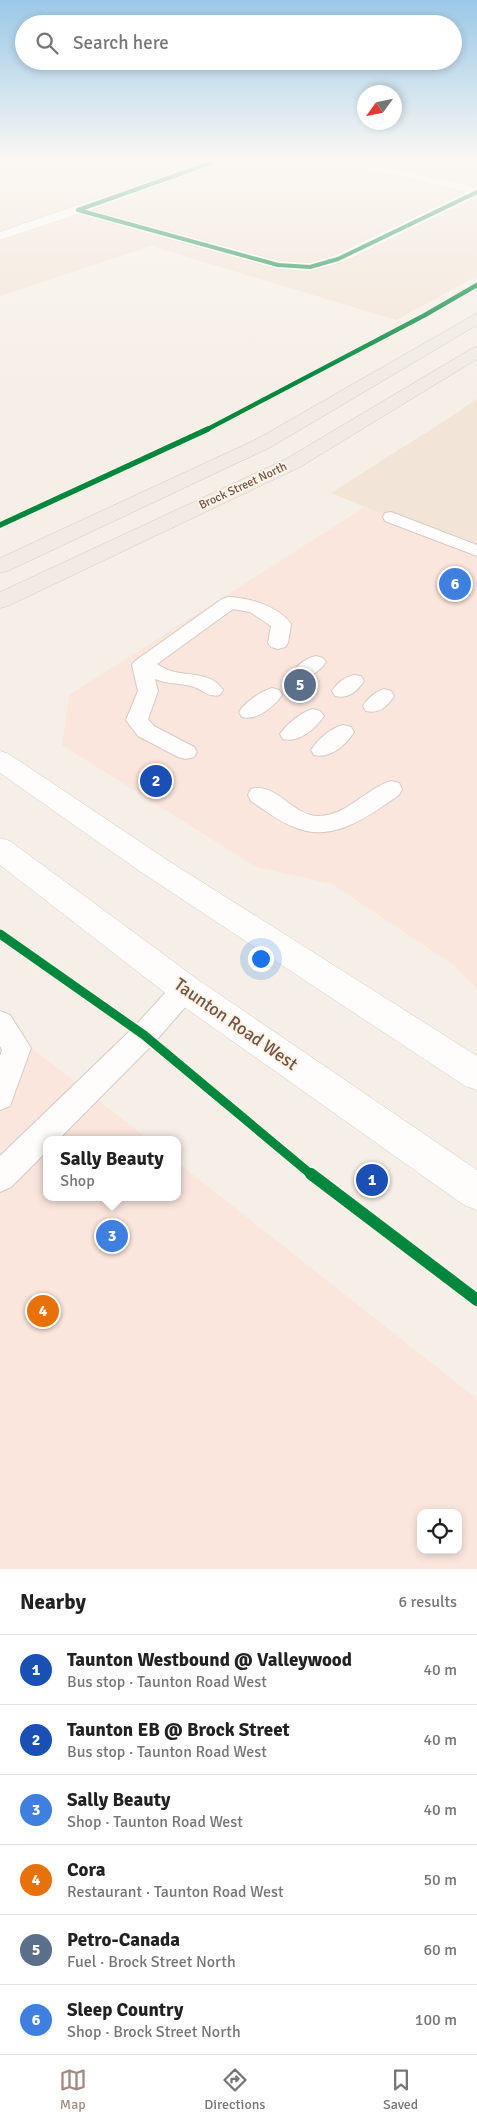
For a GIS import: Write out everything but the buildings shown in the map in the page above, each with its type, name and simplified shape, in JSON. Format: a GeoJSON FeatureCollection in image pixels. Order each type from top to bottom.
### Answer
{"type":"FeatureCollection","features":[{"type":"Feature","properties":{"kind":"main road"},"geometry":{"type":"LineString","coordinates":[[0,566],[264,443],[477,319]]}},
{"type":"Feature","properties":{"kind":"main road","name":"Brock Street North"},"geometry":{"type":"LineString","coordinates":[[0,601],[293,463],[477,352]]}},
{"type":"Feature","properties":{"kind":"main road"},"geometry":{"type":"LineString","coordinates":[[0,560],[64,537]]}},
{"type":"Feature","properties":{"kind":"street"},"geometry":{"type":"LineString","coordinates":[[162,233],[278,265],[310,267],[338,259],[391,233]]}},
{"type":"Feature","properties":{"kind":"street"},"geometry":{"type":"LineString","coordinates":[[0,760],[160,870],[477,1075]]}},
{"type":"Feature","properties":{"kind":"street","name":"Taunton Road West"},"geometry":{"type":"LineString","coordinates":[[0,848],[185,989],[477,1192]]}},
{"type":"Feature","properties":{"kind":"lane"},"geometry":{"type":"LineString","coordinates":[[391,517],[477,551]]}},
{"type":"Feature","properties":{"kind":"lane"},"geometry":{"type":"LineString","coordinates":[[142,665],[229,603],[241,602],[264,610],[281,624],[278,643]]}},
{"type":"Feature","properties":{"kind":"lane"},"geometry":{"type":"LineString","coordinates":[[142,665],[171,678],[197,680],[213,690]]}},
{"type":"Feature","properties":{"kind":"lane"},"geometry":{"type":"LineString","coordinates":[[142,665],[148,691],[137,720],[146,731],[186,752]]}},
{"type":"Feature","properties":{"kind":"lane"},"geometry":{"type":"LineString","coordinates":[[249,712],[272,695]]}},
{"type":"Feature","properties":{"kind":"lane"},"geometry":{"type":"LineString","coordinates":[[291,734],[313,716]]}},
{"type":"Feature","properties":{"kind":"lane"},"geometry":{"type":"LineString","coordinates":[[322,750],[343,732]]}},
{"type":"Feature","properties":{"kind":"lane"},"geometry":{"type":"LineString","coordinates":[[259,795],[305,823],[324,824],[347,817],[391,789]]}},
{"type":"Feature","properties":{"kind":"lane"},"geometry":{"type":"LineString","coordinates":[[0,1177],[144,1035],[185,989]]}},
{"type":"Feature","properties":{"kind":"lane"},"geometry":{"type":"LineString","coordinates":[[0,1023],[18,1048],[0,1097]]}},
{"type":"Feature","properties":{"kind":"shaded area"},"geometry":{"type":"Polygon","coordinates":[[[0,233],[477,233],[477,276],[396,320],[151,246],[0,296],[0,233]]]}},
{"type":"Feature","properties":{"kind":"shaded area"},"geometry":{"type":"Polygon","coordinates":[[[477,398],[477,552],[331,493],[460,411],[477,398]]]}},
{"type":"Feature","properties":{"kind":"shaded area"},"geometry":{"type":"Polygon","coordinates":[[[365,507],[477,552],[477,989],[452,964],[332,884],[256,867],[62,745],[69,695],[365,507]]]}},
{"type":"Feature","properties":{"kind":"shaded area"},"geometry":{"type":"Polygon","coordinates":[[[0,1023],[144,1136],[43,1136],[43,1201],[181,1201],[181,1165],[477,1399],[477,1569],[0,1569],[0,1023]]]}},
{"type":"Feature","properties":{"kind":"cycle path"},"geometry":{"type":"LineString","coordinates":[[162,233],[278,265],[310,267],[338,259],[391,233]]}},
{"type":"Feature","properties":{"kind":"cycle path"},"geometry":{"type":"LineString","coordinates":[[0,525],[217,425],[425,315],[477,285]]}},
{"type":"Feature","properties":{"kind":"cycle path"},"geometry":{"type":"LineString","coordinates":[[0,934],[144,1035],[318,1180],[477,1300]]}},
{"type":"Feature","properties":{"kind":"place","name":"Sleep Country"},"geometry":{"type":"Point","coordinates":[455,584]}},
{"type":"Feature","properties":{"kind":"place","name":"Petro-Canada"},"geometry":{"type":"Point","coordinates":[300,685]}},
{"type":"Feature","properties":{"kind":"place","name":"Taunton EB @ Brock Street"},"geometry":{"type":"Point","coordinates":[156,781]}},
{"type":"Feature","properties":{"kind":"place","name":"Taunton Westbound @ Valleywood"},"geometry":{"type":"Point","coordinates":[372,1180]}},
{"type":"Feature","properties":{"kind":"place","name":"Sally Beauty"},"geometry":{"type":"Point","coordinates":[112,1236]}},
{"type":"Feature","properties":{"kind":"place","name":"Cora"},"geometry":{"type":"Point","coordinates":[43,1311]}}]}
